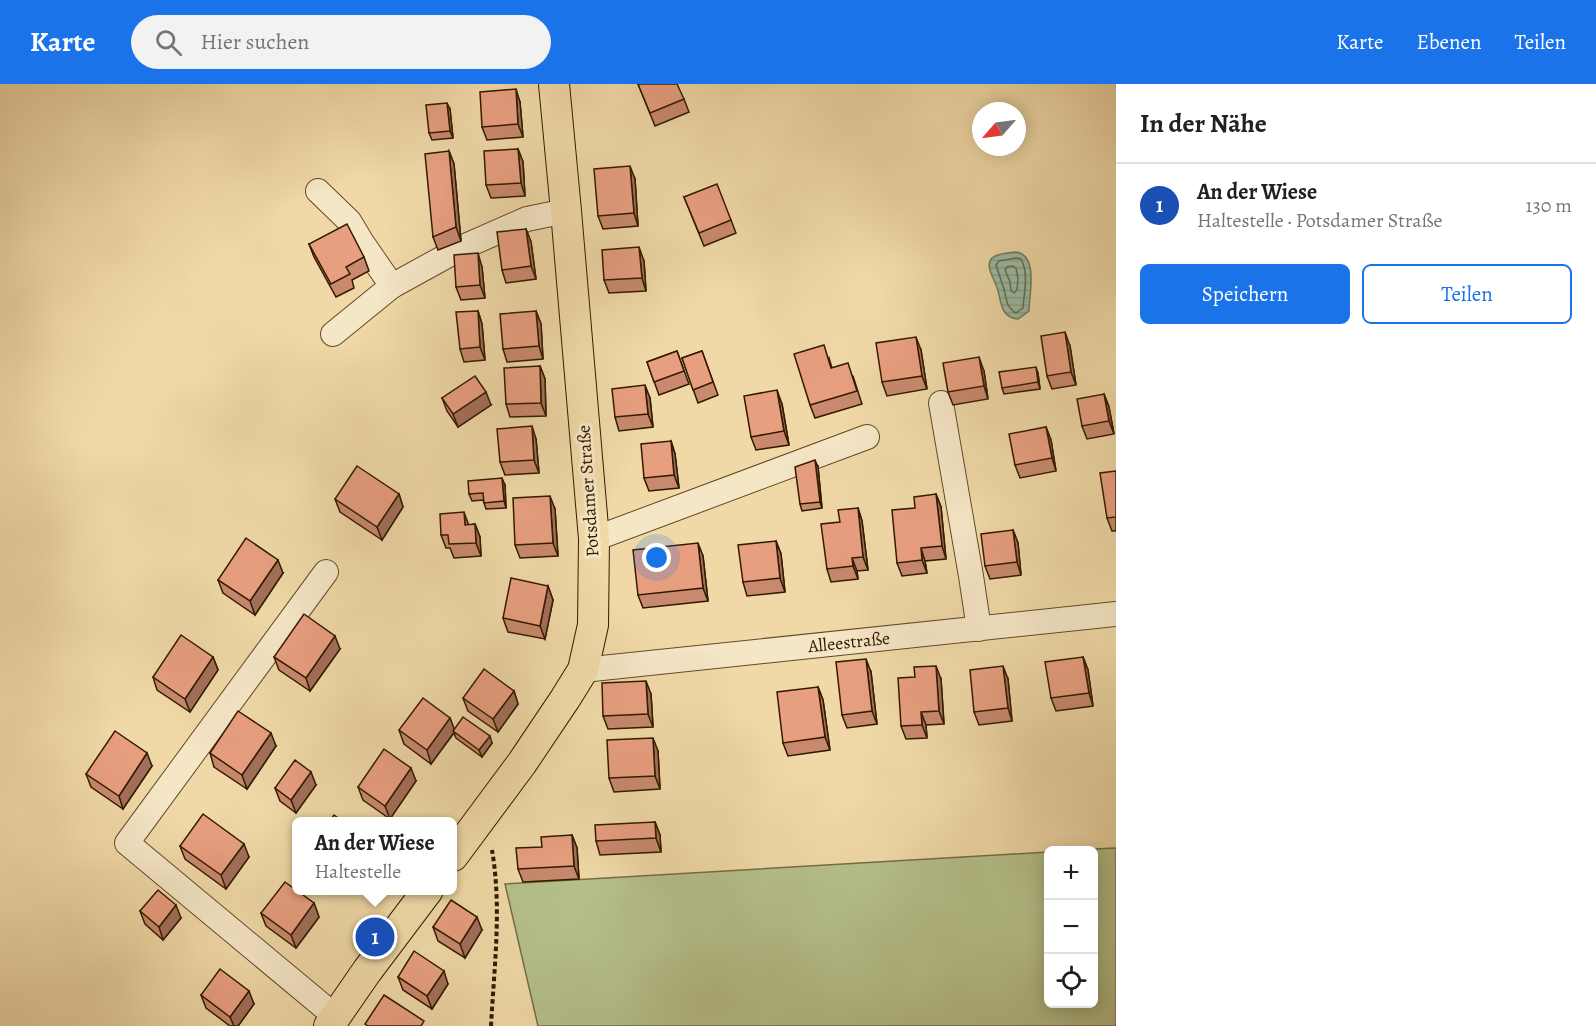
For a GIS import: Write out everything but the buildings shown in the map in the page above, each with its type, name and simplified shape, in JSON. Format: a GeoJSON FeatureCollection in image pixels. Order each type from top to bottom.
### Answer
{"type":"FeatureCollection","features":[{"type":"Feature","properties":{"kind":"main road","name":"Potsdamer Straße"},"geometry":{"type":"LineString","coordinates":[[457,851],[528,753],[583,670],[593,625],[594,539],[554,84]]}},
{"type":"Feature","properties":{"kind":"main road"},"geometry":{"type":"LineString","coordinates":[[333,1022],[367,971],[425,895]]}},
{"type":"Feature","properties":{"kind":"street"},"geometry":{"type":"LineString","coordinates":[[318,191],[349,220],[392,286]]}},
{"type":"Feature","properties":{"kind":"street"},"geometry":{"type":"LineString","coordinates":[[333,334],[392,286],[461,248],[527,219],[566,211]]}},
{"type":"Feature","properties":{"kind":"street"},"geometry":{"type":"LineString","coordinates":[[941,403],[979,628]]}},
{"type":"Feature","properties":{"kind":"street"},"geometry":{"type":"LineString","coordinates":[[594,539],[867,437]]}},
{"type":"Feature","properties":{"kind":"street"},"geometry":{"type":"LineString","coordinates":[[326,572],[128,843],[333,1022]]}},
{"type":"Feature","properties":{"kind":"street","name":"Alleestraße"},"geometry":{"type":"LineString","coordinates":[[583,670],[1116,614]]}},
{"type":"Feature","properties":{"kind":"path"},"geometry":{"type":"LineString","coordinates":[[474,828],[490,841],[495,868],[498,906],[491,1026]]}},
{"type":"Feature","properties":{"kind":"shaded area"},"geometry":{"type":"Polygon","coordinates":[[[1116,848],[1116,1026],[538,1026],[505,884],[1044,852],[1044,1008],[1098,1008],[1098,849],[1116,848]]]}},
{"type":"Feature","properties":{"kind":"water"},"geometry":{"type":"Polygon","coordinates":[[[1016,252],[1028,260],[1031,277],[1029,311],[1018,319],[1007,315],[1004,311],[989,264],[994,256],[1016,252]]]}},
{"type":"Feature","properties":{"kind":"place","name":"An der Wiese"},"geometry":{"type":"Point","coordinates":[375,937]}}]}
